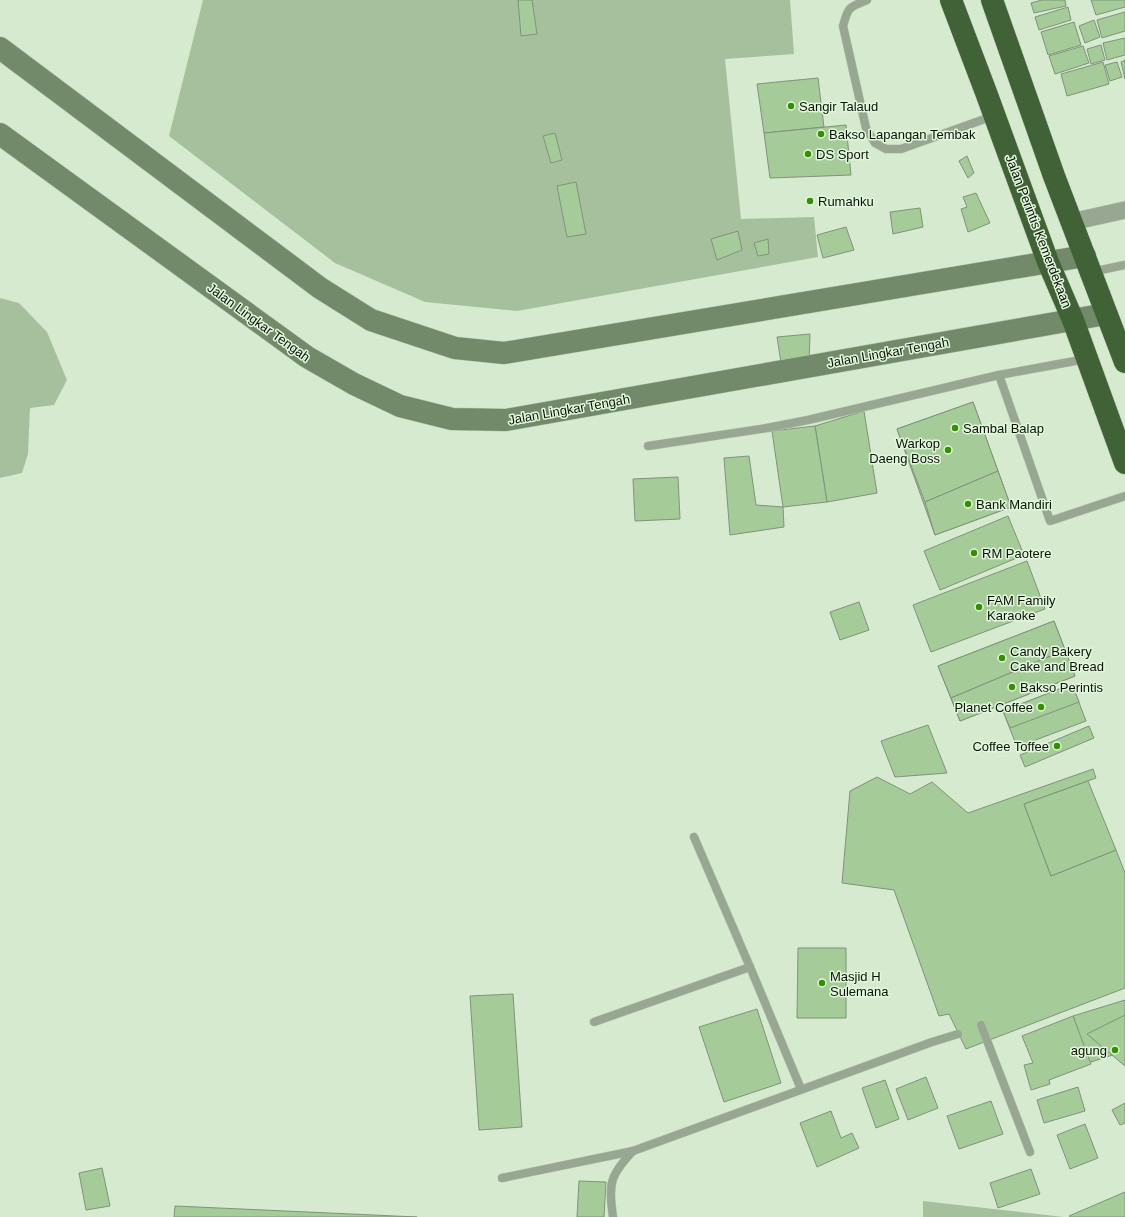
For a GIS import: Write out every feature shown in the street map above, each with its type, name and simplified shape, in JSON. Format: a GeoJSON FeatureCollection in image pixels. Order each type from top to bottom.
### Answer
{"type":"FeatureCollection","features":[{"type":"Feature","properties":{"kind":"highway","name":"Jalan Perintis Kemerdekaan"},"geometry":{"type":"LineString","coordinates":[[951,0],[1048,262],[1073,320],[1125,463]]}},
{"type":"Feature","properties":{"kind":"highway"},"geometry":{"type":"LineString","coordinates":[[992,0],[1037,130],[1125,362]]}},
{"type":"Feature","properties":{"kind":"main road"},"geometry":{"type":"LineString","coordinates":[[0,48],[320,288],[371,320],[455,348],[504,353],[1048,262],[1088,264]]}},
{"type":"Feature","properties":{"kind":"main road","name":"Jalan Lingkar Tengah"},"geometry":{"type":"LineString","coordinates":[[0,134],[307,357],[354,384],[400,406],[452,419],[506,420],[1106,314]]}},
{"type":"Feature","properties":{"kind":"street"},"geometry":{"type":"LineString","coordinates":[[1071,222],[1125,210]]}},
{"type":"Feature","properties":{"kind":"lane"},"geometry":{"type":"LineString","coordinates":[[867,0],[852,6],[846,13],[843,26],[866,128],[875,143],[886,149],[901,150],[994,116]]}},
{"type":"Feature","properties":{"kind":"lane"},"geometry":{"type":"LineString","coordinates":[[1088,264],[1125,265]]}},
{"type":"Feature","properties":{"kind":"lane"},"geometry":{"type":"LineString","coordinates":[[648,446],[767,428],[808,420],[999,375],[1087,359]]}},
{"type":"Feature","properties":{"kind":"lane"},"geometry":{"type":"LineString","coordinates":[[999,375],[1050,521],[1125,496]]}},
{"type":"Feature","properties":{"kind":"lane"},"geometry":{"type":"LineString","coordinates":[[694,837],[801,1090]]}},
{"type":"Feature","properties":{"kind":"lane"},"geometry":{"type":"LineString","coordinates":[[594,1022],[750,967]]}},
{"type":"Feature","properties":{"kind":"lane"},"geometry":{"type":"LineString","coordinates":[[981,1025],[1030,1152]]}},
{"type":"Feature","properties":{"kind":"lane"},"geometry":{"type":"LineString","coordinates":[[502,1178],[633,1151],[932,1042],[958,1034]]}},
{"type":"Feature","properties":{"kind":"lane"},"geometry":{"type":"LineString","coordinates":[[613,1217],[611,1196],[612,1180],[618,1166],[633,1151]]}},
{"type":"Feature","properties":{"kind":"green space"},"geometry":{"type":"Polygon","coordinates":[[[203,0],[790,0],[794,54],[725,59],[741,219],[814,217],[818,257],[517,311],[425,302],[335,263],[169,136],[203,0]]]}},
{"type":"Feature","properties":{"kind":"green space"},"geometry":{"type":"Polygon","coordinates":[[[0,298],[19,303],[47,332],[67,380],[54,405],[30,408],[28,454],[22,473],[0,478],[0,298]]]}},
{"type":"Feature","properties":{"kind":"green space"},"geometry":{"type":"Polygon","coordinates":[[[923,1201],[1064,1217],[923,1217],[923,1201]]]}},
{"type":"Feature","properties":{"kind":"building"},"geometry":{"type":"Polygon","coordinates":[[[518,0],[532,0],[537,34],[521,36],[518,0]]]}},
{"type":"Feature","properties":{"kind":"building"},"geometry":{"type":"Polygon","coordinates":[[[1042,0],[1065,0],[1066,6],[1034,13],[1031,3],[1042,0]]]}},
{"type":"Feature","properties":{"kind":"building"},"geometry":{"type":"Polygon","coordinates":[[[1091,0],[1125,0],[1125,7],[1096,15],[1091,0]]]}},
{"type":"Feature","properties":{"kind":"building"},"geometry":{"type":"Polygon","coordinates":[[[1068,7],[1071,20],[1039,30],[1035,17],[1068,7]]]}},
{"type":"Feature","properties":{"kind":"building"},"geometry":{"type":"Polygon","coordinates":[[[1125,12],[1125,31],[1102,38],[1097,20],[1125,12]]]}},
{"type":"Feature","properties":{"kind":"building"},"geometry":{"type":"Polygon","coordinates":[[[1094,20],[1100,37],[1085,43],[1079,26],[1094,20]]]}},
{"type":"Feature","properties":{"kind":"building"},"geometry":{"type":"Polygon","coordinates":[[[1074,22],[1081,45],[1048,55],[1041,32],[1074,22]]]}},
{"type":"Feature","properties":{"kind":"building"},"geometry":{"type":"Polygon","coordinates":[[[1125,38],[1125,55],[1107,60],[1103,43],[1125,38]]]}},
{"type":"Feature","properties":{"kind":"building"},"geometry":{"type":"Polygon","coordinates":[[[1101,45],[1105,60],[1091,64],[1087,49],[1101,45]]]}},
{"type":"Feature","properties":{"kind":"building"},"geometry":{"type":"Polygon","coordinates":[[[1083,46],[1089,63],[1055,74],[1049,56],[1083,46]]]}},
{"type":"Feature","properties":{"kind":"building"},"geometry":{"type":"Polygon","coordinates":[[[1125,60],[1125,79],[1121,62],[1125,60]]]}},
{"type":"Feature","properties":{"kind":"building"},"geometry":{"type":"Polygon","coordinates":[[[1103,62],[1109,84],[1067,96],[1061,74],[1103,62]]]}},
{"type":"Feature","properties":{"kind":"building"},"geometry":{"type":"Polygon","coordinates":[[[1117,62],[1122,77],[1110,81],[1105,65],[1117,62]]]}},
{"type":"Feature","properties":{"kind":"building","name":"Sangir Talaud"},"geometry":{"type":"Polygon","coordinates":[[[818,78],[824,127],[764,133],[757,84],[818,78]]]}},
{"type":"Feature","properties":{"kind":"building","name":"DS Sport"},"geometry":{"type":"Polygon","coordinates":[[[846,125],[851,175],[770,178],[764,133],[846,125]]]}},
{"type":"Feature","properties":{"kind":"building"},"geometry":{"type":"Polygon","coordinates":[[[555,133],[562,160],[551,163],[543,136],[555,133]]]}},
{"type":"Feature","properties":{"kind":"building"},"geometry":{"type":"Polygon","coordinates":[[[967,156],[974,173],[968,178],[959,161],[967,156]]]}},
{"type":"Feature","properties":{"kind":"building"},"geometry":{"type":"Polygon","coordinates":[[[576,182],[586,234],[567,237],[557,186],[576,182]]]}},
{"type":"Feature","properties":{"kind":"building"},"geometry":{"type":"Polygon","coordinates":[[[976,193],[990,223],[968,232],[961,209],[967,207],[963,197],[976,193]]]}},
{"type":"Feature","properties":{"kind":"building"},"geometry":{"type":"Polygon","coordinates":[[[920,208],[923,227],[893,234],[890,212],[920,208]]]}},
{"type":"Feature","properties":{"kind":"building"},"geometry":{"type":"Polygon","coordinates":[[[846,227],[854,250],[823,258],[817,235],[846,227]]]}},
{"type":"Feature","properties":{"kind":"building"},"geometry":{"type":"Polygon","coordinates":[[[738,231],[742,250],[717,260],[711,239],[738,231]]]}},
{"type":"Feature","properties":{"kind":"building"},"geometry":{"type":"Polygon","coordinates":[[[768,239],[769,254],[758,256],[754,243],[768,239]]]}},
{"type":"Feature","properties":{"kind":"building"},"geometry":{"type":"Polygon","coordinates":[[[810,334],[809,365],[782,369],[777,337],[810,334]]]}},
{"type":"Feature","properties":{"kind":"building","name":"Warkop Daeng Boss"},"geometry":{"type":"Polygon","coordinates":[[[973,402],[1011,507],[935,535],[897,429],[973,402]]]}},
{"type":"Feature","properties":{"kind":"building","name":"Warkop Daeng Boss"},"geometry":{"type":"Polygon","coordinates":[[[973,402],[998,471],[925,502],[897,429],[973,402]]]}},
{"type":"Feature","properties":{"kind":"building"},"geometry":{"type":"Polygon","coordinates":[[[864,411],[877,493],[827,502],[815,426],[864,411]]]}},
{"type":"Feature","properties":{"kind":"building"},"geometry":{"type":"Polygon","coordinates":[[[815,426],[827,502],[783,507],[772,431],[815,426]]]}},
{"type":"Feature","properties":{"kind":"building"},"geometry":{"type":"Polygon","coordinates":[[[749,456],[756,505],[783,507],[784,527],[730,535],[724,458],[749,456]]]}},
{"type":"Feature","properties":{"kind":"building","name":"Bank Mandiri"},"geometry":{"type":"Polygon","coordinates":[[[998,471],[1011,507],[935,535],[925,502],[998,471]]]}},
{"type":"Feature","properties":{"kind":"building"},"geometry":{"type":"Polygon","coordinates":[[[678,477],[680,519],[635,521],[633,479],[678,477]]]}},
{"type":"Feature","properties":{"kind":"building","name":"RM Paotere"},"geometry":{"type":"Polygon","coordinates":[[[1008,516],[1024,555],[940,590],[924,551],[1008,516]]]}},
{"type":"Feature","properties":{"kind":"building","name":"FAM Family Karaoke"},"geometry":{"type":"Polygon","coordinates":[[[1027,561],[1045,609],[931,652],[913,605],[1027,561]]]}},
{"type":"Feature","properties":{"kind":"building"},"geometry":{"type":"Polygon","coordinates":[[[859,602],[869,630],[840,640],[830,612],[859,602]]]}},
{"type":"Feature","properties":{"kind":"building"},"geometry":{"type":"Polygon","coordinates":[[[1054,621],[1075,676],[960,721],[938,666],[1054,621]]]}},
{"type":"Feature","properties":{"kind":"building","name":"Candy Bakery Cake and Bread"},"geometry":{"type":"Polygon","coordinates":[[[1054,621],[1065,650],[951,698],[938,666],[1054,621]]]}},
{"type":"Feature","properties":{"kind":"building","name":"Bakso Perintis"},"geometry":{"type":"Polygon","coordinates":[[[1065,650],[1075,676],[960,721],[951,698],[1065,650]]]}},
{"type":"Feature","properties":{"kind":"building"},"geometry":{"type":"Polygon","coordinates":[[[1072,684],[1086,721],[1017,747],[1003,711],[1072,684]]]}},
{"type":"Feature","properties":{"kind":"building","name":"Planet Coffee"},"geometry":{"type":"Polygon","coordinates":[[[1072,684],[1079,702],[1010,728],[1003,711],[1072,684]]]}},
{"type":"Feature","properties":{"kind":"building"},"geometry":{"type":"Polygon","coordinates":[[[928,725],[947,773],[895,777],[881,741],[928,725]]]}},
{"type":"Feature","properties":{"kind":"building","name":"Coffee Toffee"},"geometry":{"type":"Polygon","coordinates":[[[1089,726],[1094,738],[1025,767],[1020,755],[1089,726]]]}},
{"type":"Feature","properties":{"kind":"building"},"geometry":{"type":"Polygon","coordinates":[[[1093,769],[1096,778],[1024,804],[1051,876],[1116,850],[1125,873],[1125,988],[966,1049],[949,1014],[939,1016],[894,890],[842,883],[850,791],[877,777],[910,794],[932,782],[968,813],[1093,769]]]}},
{"type":"Feature","properties":{"kind":"building"},"geometry":{"type":"Polygon","coordinates":[[[1088,781],[1116,850],[1051,876],[1024,804],[1088,781]]]}},
{"type":"Feature","properties":{"kind":"building","name":"Masjid H Sulemana"},"geometry":{"type":"Polygon","coordinates":[[[798,948],[846,948],[846,1018],[797,1018],[798,948]]]}},
{"type":"Feature","properties":{"kind":"building"},"geometry":{"type":"Polygon","coordinates":[[[513,994],[522,1127],[479,1130],[470,996],[513,994]]]}},
{"type":"Feature","properties":{"kind":"building"},"geometry":{"type":"Polygon","coordinates":[[[1125,1000],[1125,1051],[1088,1063],[1073,1016],[1125,1000]]]}},
{"type":"Feature","properties":{"kind":"building"},"geometry":{"type":"Polygon","coordinates":[[[757,1009],[781,1083],[724,1102],[699,1027],[757,1009]]]}},
{"type":"Feature","properties":{"kind":"building","name":"agung"},"geometry":{"type":"Polygon","coordinates":[[[1125,1015],[1125,1066],[1087,1034],[1125,1015]]]}},
{"type":"Feature","properties":{"kind":"building"},"geometry":{"type":"Polygon","coordinates":[[[1073,1016],[1091,1064],[1049,1080],[1050,1084],[1031,1090],[1024,1065],[1033,1063],[1022,1036],[1073,1016]]]}},
{"type":"Feature","properties":{"kind":"building"},"geometry":{"type":"Polygon","coordinates":[[[926,1077],[938,1108],[908,1120],[896,1089],[926,1077]]]}},
{"type":"Feature","properties":{"kind":"building"},"geometry":{"type":"Polygon","coordinates":[[[885,1080],[899,1119],[876,1128],[862,1088],[885,1080]]]}},
{"type":"Feature","properties":{"kind":"building"},"geometry":{"type":"Polygon","coordinates":[[[1078,1087],[1085,1111],[1044,1123],[1037,1100],[1078,1087]]]}},
{"type":"Feature","properties":{"kind":"building"},"geometry":{"type":"Polygon","coordinates":[[[991,1101],[1003,1134],[959,1149],[947,1116],[991,1101]]]}},
{"type":"Feature","properties":{"kind":"building"},"geometry":{"type":"Polygon","coordinates":[[[1125,1103],[1125,1123],[1120,1125],[1112,1110],[1125,1103]]]}},
{"type":"Feature","properties":{"kind":"building"},"geometry":{"type":"Polygon","coordinates":[[[831,1111],[841,1138],[852,1133],[859,1148],[817,1167],[800,1123],[831,1111]]]}},
{"type":"Feature","properties":{"kind":"building"},"geometry":{"type":"Polygon","coordinates":[[[1085,1124],[1098,1158],[1070,1169],[1057,1135],[1085,1124]]]}},
{"type":"Feature","properties":{"kind":"building"},"geometry":{"type":"Polygon","coordinates":[[[102,1168],[110,1206],[86,1210],[79,1173],[102,1168]]]}},
{"type":"Feature","properties":{"kind":"building"},"geometry":{"type":"Polygon","coordinates":[[[1031,1169],[1040,1194],[998,1208],[990,1183],[1031,1169]]]}},
{"type":"Feature","properties":{"kind":"building"},"geometry":{"type":"Polygon","coordinates":[[[579,1181],[606,1182],[604,1217],[577,1217],[579,1181]]]}},
{"type":"Feature","properties":{"kind":"building"},"geometry":{"type":"Polygon","coordinates":[[[1125,1192],[1125,1217],[1069,1216],[1125,1192]]]}},
{"type":"Feature","properties":{"kind":"building"},"geometry":{"type":"Polygon","coordinates":[[[175,1206],[417,1217],[174,1217],[175,1206]]]}},
{"type":"Feature","properties":{"kind":"place","name":"Sangir Talaud"},"geometry":{"type":"Point","coordinates":[791,106]}},
{"type":"Feature","properties":{"kind":"place","name":"Bakso Lapangan Tembak"},"geometry":{"type":"Point","coordinates":[821,134]}},
{"type":"Feature","properties":{"kind":"place","name":"DS Sport"},"geometry":{"type":"Point","coordinates":[808,154]}},
{"type":"Feature","properties":{"kind":"place","name":"Rumahku"},"geometry":{"type":"Point","coordinates":[810,201]}},
{"type":"Feature","properties":{"kind":"place","name":"Sambal Balap"},"geometry":{"type":"Point","coordinates":[955,428]}},
{"type":"Feature","properties":{"kind":"place","name":"Warkop Daeng Boss"},"geometry":{"type":"Point","coordinates":[948,450]}},
{"type":"Feature","properties":{"kind":"place","name":"Bank Mandiri"},"geometry":{"type":"Point","coordinates":[968,504]}},
{"type":"Feature","properties":{"kind":"place","name":"RM Paotere"},"geometry":{"type":"Point","coordinates":[974,553]}},
{"type":"Feature","properties":{"kind":"place","name":"FAM Family Karaoke"},"geometry":{"type":"Point","coordinates":[979,607]}},
{"type":"Feature","properties":{"kind":"place","name":"Candy Bakery Cake and Bread"},"geometry":{"type":"Point","coordinates":[1002,658]}},
{"type":"Feature","properties":{"kind":"place","name":"Bakso Perintis"},"geometry":{"type":"Point","coordinates":[1012,687]}},
{"type":"Feature","properties":{"kind":"place","name":"Planet Coffee"},"geometry":{"type":"Point","coordinates":[1041,707]}},
{"type":"Feature","properties":{"kind":"place","name":"Coffee Toffee"},"geometry":{"type":"Point","coordinates":[1057,746]}},
{"type":"Feature","properties":{"kind":"place","name":"Masjid H Sulemana"},"geometry":{"type":"Point","coordinates":[822,983]}},
{"type":"Feature","properties":{"kind":"place","name":"agung"},"geometry":{"type":"Point","coordinates":[1115,1050]}}]}
